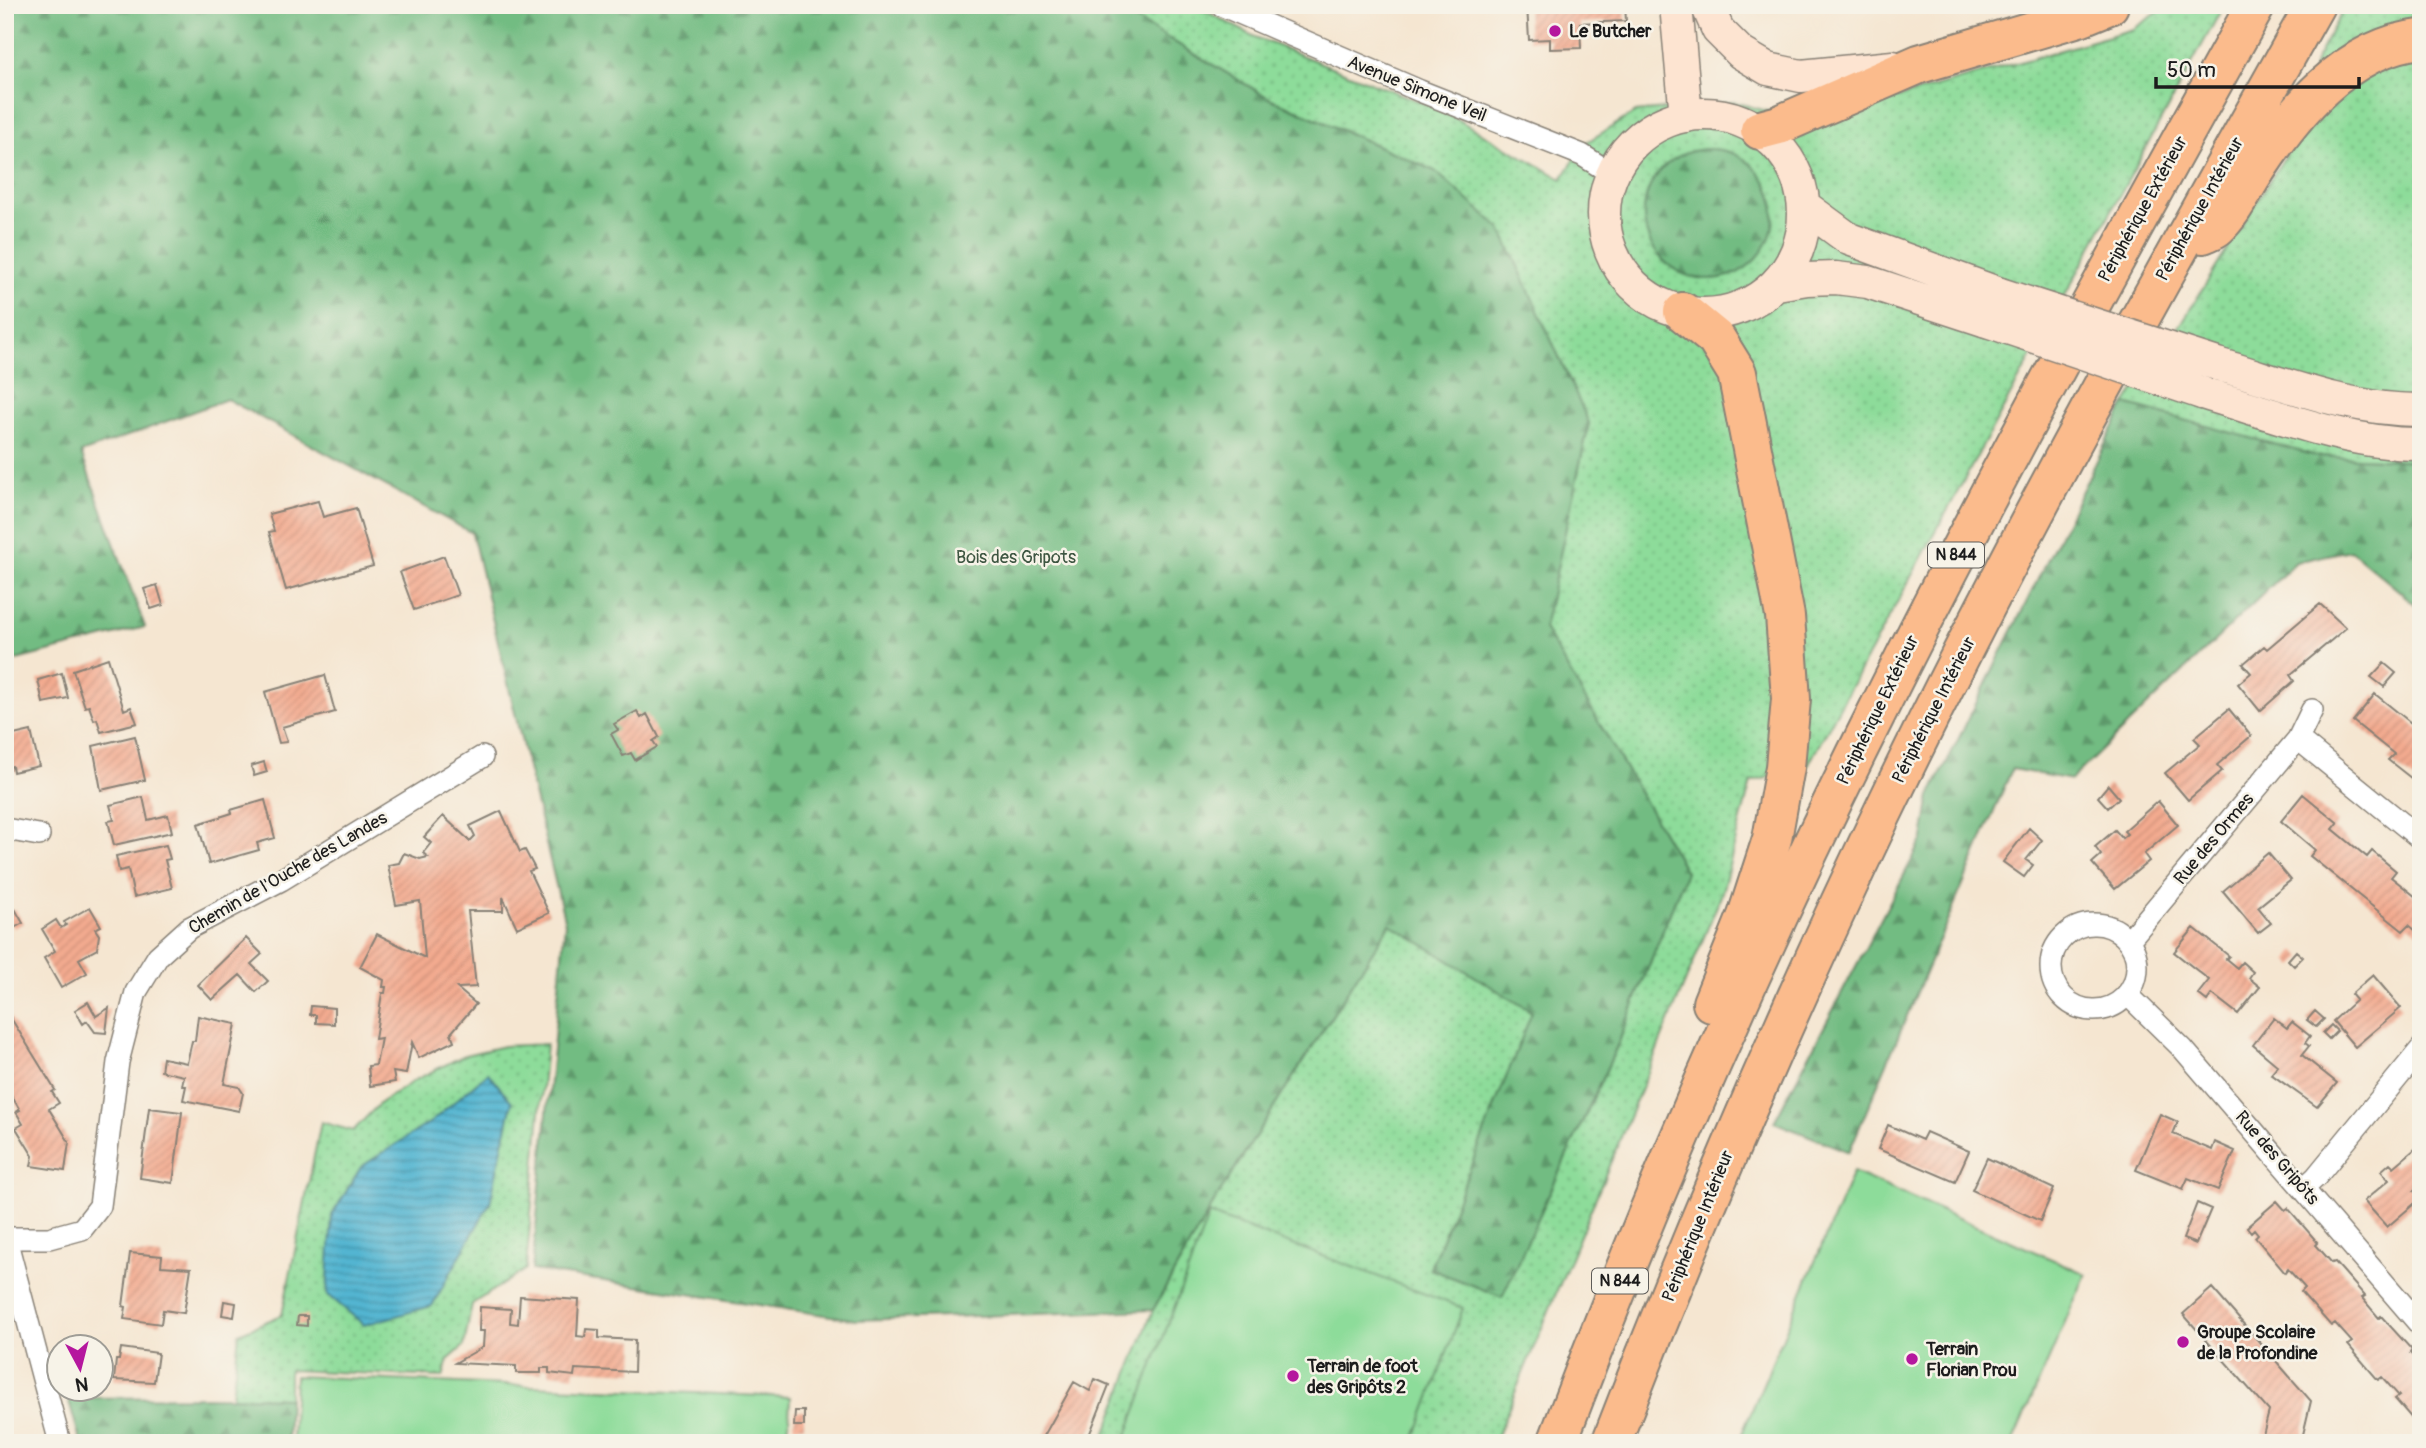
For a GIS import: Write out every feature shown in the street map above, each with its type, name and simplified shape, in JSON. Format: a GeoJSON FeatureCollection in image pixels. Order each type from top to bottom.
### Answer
{"type":"FeatureCollection","features":[{"type":"Feature","properties":{"kind":"highway"},"geometry":{"type":"LineString","coordinates":[[1759,130],[1779,125],[1919,64],[2082,16],[2109,5]]}},
{"type":"Feature","properties":{"kind":"highway","name":"Périphérique Extérieur"},"geometry":{"type":"LineString","coordinates":[[1557,1443],[1687,1121],[1801,867],[1963,542],[2256,5]]}},
{"type":"Feature","properties":{"kind":"highway","name":"Périphérique Intérieur"},"geometry":{"type":"LineString","coordinates":[[1611,1443],[1693,1236],[1754,1092],[1865,850],[2030,522],[2179,246],[2315,5]]}},
{"type":"Feature","properties":{"kind":"highway"},"geometry":{"type":"LineString","coordinates":[[2179,246],[2217,227],[2280,136],[2301,109],[2330,80],[2354,63],[2380,50],[2421,39]]}},
{"type":"Feature","properties":{"kind":"highway"},"geometry":{"type":"LineString","coordinates":[[1683,312],[1716,339],[1737,373],[1785,616],[1791,699],[1785,767],[1772,839],[1747,916],[1681,1079],[1687,1121]]}},
{"type":"Feature","properties":{"kind":"main road"},"geometry":{"type":"LineString","coordinates":[[1676,5],[1686,116]]}},
{"type":"Feature","properties":{"kind":"main road"},"geometry":{"type":"LineString","coordinates":[[1707,5],[1718,30],[1741,53],[1768,69],[1801,76],[1919,64]]}},
{"type":"Feature","properties":{"kind":"main road"},"geometry":{"type":"LineString","coordinates":[[1711,114],[1736,119],[1759,130],[1777,145],[1791,163],[1800,184],[1804,227],[1799,248],[1790,267],[1777,284],[1761,297],[1724,313],[1703,315],[1683,312],[1647,297],[1632,284],[1615,260],[1605,232],[1603,213],[1606,193],[1621,158],[1634,142],[1658,125],[1686,116],[1711,114]]}},
{"type":"Feature","properties":{"kind":"main road"},"geometry":{"type":"LineString","coordinates":[[1804,206],[1849,239],[1994,307],[2202,393],[2338,433],[2421,444]]}},
{"type":"Feature","properties":{"kind":"main road"},"geometry":{"type":"LineString","coordinates":[[1777,284],[1836,278],[1868,282],[1994,307],[2217,363],[2347,402],[2386,410],[2421,410]]}},
{"type":"Feature","properties":{"kind":"street","name":"Avenue Simone Veil"},"geometry":{"type":"LineString","coordinates":[[1221,5],[1408,86],[1582,155],[1612,174]]}},
{"type":"Feature","properties":{"kind":"street","name":"Rue des Ormes"},"geometry":{"type":"LineString","coordinates":[[2129,940],[2298,739],[2312,710]]}},
{"type":"Feature","properties":{"kind":"street"},"geometry":{"type":"LineString","coordinates":[[2298,739],[2421,839]]}},
{"type":"Feature","properties":{"kind":"street","name":"Chemin de l'Ouche des Landes"},"geometry":{"type":"LineString","coordinates":[[5,1237],[49,1238],[82,1229],[100,1206],[118,1062],[136,992],[158,956],[189,928],[281,880],[482,757]]}},
{"type":"Feature","properties":{"kind":"street"},"geometry":{"type":"LineString","coordinates":[[5,829],[39,835]]}},
{"type":"Feature","properties":{"kind":"street"},"geometry":{"type":"LineString","coordinates":[[2085,924],[2112,927],[2129,940],[2137,958],[2136,979],[2128,995],[2114,1006],[2092,1010],[2075,1006],[2061,996],[2053,982],[2052,956],[2063,936],[2071,929],[2085,924]]}},
{"type":"Feature","properties":{"kind":"street","name":"Rue des Gripôts"},"geometry":{"type":"LineString","coordinates":[[2128,995],[2183,1049],[2420,1321]]}},
{"type":"Feature","properties":{"kind":"street"},"geometry":{"type":"LineString","coordinates":[[2304,1188],[2421,1049]]}},
{"type":"Feature","properties":{"kind":"street"},"geometry":{"type":"LineString","coordinates":[[5,1237],[60,1443]]}},
{"type":"Feature","properties":{"kind":"green space","name":"Bois des Gripots"},"geometry":{"type":"Polygon","coordinates":[[[5,5],[1119,5],[1127,14],[1269,98],[1435,171],[1501,229],[1589,423],[1544,628],[1686,872],[1618,1044],[1502,1297],[1430,1269],[1532,1012],[1390,924],[1214,1202],[1153,1310],[857,1320],[532,1270],[565,923],[472,533],[227,399],[81,453],[145,627],[5,663],[5,5]]]}},
{"type":"Feature","properties":{"kind":"green space"},"geometry":{"type":"Polygon","coordinates":[[[1119,5],[1194,5],[1255,37],[1441,110],[1562,179],[1584,144],[1636,112],[1734,102],[1774,113],[1846,113],[2133,29],[2169,5],[2224,5],[1807,767],[1751,782],[1721,896],[1494,1443],[1102,1443],[1153,1310],[1214,1202],[1390,924],[1533,1012],[1430,1269],[1502,1296],[1618,1044],[1686,872],[1543,628],[1589,423],[1435,171],[1269,98],[1127,14],[1119,5]]]}},
{"type":"Feature","properties":{"kind":"green space"},"geometry":{"type":"Polygon","coordinates":[[[2346,5],[2421,5],[2421,461],[2317,456],[2125,404],[2183,321],[2303,127],[2315,61],[2346,5]]]}},
{"type":"Feature","properties":{"kind":"green space"},"geometry":{"type":"Polygon","coordinates":[[[1709,149],[1734,154],[1755,168],[1769,189],[1774,214],[1769,239],[1755,260],[1734,274],[1709,279],[1684,274],[1663,260],[1649,239],[1644,214],[1649,189],[1663,168],[1684,154],[1709,149]]]}},
{"type":"Feature","properties":{"kind":"green space"},"geometry":{"type":"Polygon","coordinates":[[[2125,404],[2317,456],[2421,461],[2421,609],[2350,550],[2296,562],[2071,780],[2012,769],[1849,1152],[1774,1122],[1923,839],[1930,796],[2125,404]]]}},
{"type":"Feature","properties":{"kind":"green space"},"geometry":{"type":"Polygon","coordinates":[[[546,1044],[526,1269],[472,1304],[464,1346],[448,1360],[443,1377],[289,1370],[289,1398],[232,1397],[239,1333],[282,1315],[321,1122],[353,1131],[380,1103],[415,1080],[465,1055],[504,1046],[546,1044]]]}},
{"type":"Feature","properties":{"kind":"green space","name":"Terrain Florian Prou"},"geometry":{"type":"Polygon","coordinates":[[[1853,1172],[2086,1274],[2012,1443],[1738,1443],[1853,1172]]]}},
{"type":"Feature","properties":{"kind":"green space","name":"Terrain de foot des Gripôts 2"},"geometry":{"type":"Polygon","coordinates":[[[1209,1214],[1463,1308],[1413,1443],[1124,1443],[1209,1214]]]}},
{"type":"Feature","properties":{"kind":"green space"},"geometry":{"type":"Polygon","coordinates":[[[295,1376],[790,1397],[788,1443],[292,1443],[295,1376]]]}},
{"type":"Feature","properties":{"kind":"green space"},"geometry":{"type":"Polygon","coordinates":[[[116,1398],[289,1398],[287,1443],[81,1443],[69,1402],[116,1402],[116,1398]]]}},
{"type":"Feature","properties":{"kind":"water"},"geometry":{"type":"Polygon","coordinates":[[[488,1073],[512,1102],[490,1203],[432,1306],[364,1325],[327,1294],[332,1215],[361,1167],[432,1121],[488,1073]]]}},
{"type":"Feature","properties":{"kind":"building","name":"Le Butcher"},"geometry":{"type":"Polygon","coordinates":[[[1527,5],[1625,5],[1626,21],[1580,23],[1581,48],[1550,49],[1550,39],[1529,40],[1527,5]]]}},
{"type":"Feature","properties":{"kind":"building"},"geometry":{"type":"Polygon","coordinates":[[[318,501],[323,517],[356,508],[373,566],[286,590],[269,532],[274,531],[269,514],[318,501]]]}},
{"type":"Feature","properties":{"kind":"building"},"geometry":{"type":"Polygon","coordinates":[[[444,556],[458,595],[414,610],[400,572],[444,556]]]}},
{"type":"Feature","properties":{"kind":"building"},"geometry":{"type":"Polygon","coordinates":[[[157,585],[163,605],[151,609],[144,589],[157,585]]]}},
{"type":"Feature","properties":{"kind":"building"},"geometry":{"type":"Polygon","coordinates":[[[2320,604],[2346,628],[2290,675],[2294,681],[2260,711],[2238,684],[2251,673],[2243,664],[2264,646],[2267,649],[2320,604]]]}},
{"type":"Feature","properties":{"kind":"building"},"geometry":{"type":"Polygon","coordinates":[[[108,658],[124,710],[131,707],[137,723],[101,732],[89,706],[85,707],[73,670],[108,658]]]}},
{"type":"Feature","properties":{"kind":"building"},"geometry":{"type":"Polygon","coordinates":[[[2384,663],[2396,673],[2384,687],[2371,677],[2384,663]]]}},
{"type":"Feature","properties":{"kind":"building"},"geometry":{"type":"Polygon","coordinates":[[[62,673],[68,698],[43,703],[38,680],[62,673]]]}},
{"type":"Feature","properties":{"kind":"building"},"geometry":{"type":"Polygon","coordinates":[[[325,675],[335,712],[282,727],[287,742],[279,743],[265,692],[325,675]]]}},
{"type":"Feature","properties":{"kind":"building"},"geometry":{"type":"Polygon","coordinates":[[[2375,694],[2421,731],[2421,786],[2388,760],[2394,754],[2353,721],[2375,694]]]}},
{"type":"Feature","properties":{"kind":"building"},"geometry":{"type":"Polygon","coordinates":[[[2229,709],[2251,736],[2217,765],[2222,771],[2188,800],[2165,773],[2200,744],[2194,738],[2229,709]]]}},
{"type":"Feature","properties":{"kind":"building"},"geometry":{"type":"Polygon","coordinates":[[[637,711],[641,718],[647,714],[659,737],[653,741],[657,747],[635,760],[631,753],[623,756],[611,734],[618,730],[614,724],[637,711]]]}},
{"type":"Feature","properties":{"kind":"building"},"geometry":{"type":"Polygon","coordinates":[[[31,731],[39,766],[13,772],[12,766],[5,768],[5,737],[31,731]]]}},
{"type":"Feature","properties":{"kind":"building"},"geometry":{"type":"Polygon","coordinates":[[[135,736],[145,780],[101,790],[93,746],[135,736]]]}},
{"type":"Feature","properties":{"kind":"building"},"geometry":{"type":"Polygon","coordinates":[[[264,762],[267,772],[254,776],[251,766],[264,762]]]}},
{"type":"Feature","properties":{"kind":"building"},"geometry":{"type":"Polygon","coordinates":[[[2108,785],[2119,798],[2108,808],[2098,797],[2108,785]]]}},
{"type":"Feature","properties":{"kind":"building"},"geometry":{"type":"Polygon","coordinates":[[[2303,794],[2338,823],[2333,829],[2367,857],[2372,851],[2396,871],[2391,877],[2421,901],[2421,935],[2409,925],[2403,931],[2310,856],[2315,850],[2281,821],[2303,794]]]}},
{"type":"Feature","properties":{"kind":"building"},"geometry":{"type":"Polygon","coordinates":[[[143,797],[148,820],[168,815],[172,832],[114,845],[108,821],[114,820],[110,805],[143,797]]]}},
{"type":"Feature","properties":{"kind":"building"},"geometry":{"type":"Polygon","coordinates":[[[265,800],[275,838],[257,843],[259,850],[209,864],[198,824],[265,800]]]}},
{"type":"Feature","properties":{"kind":"building"},"geometry":{"type":"Polygon","coordinates":[[[2158,801],[2178,825],[2144,854],[2149,861],[2115,889],[2092,863],[2101,855],[2095,847],[2115,830],[2122,838],[2127,834],[2124,831],[2158,801]]]}},
{"type":"Feature","properties":{"kind":"building"},"geometry":{"type":"Polygon","coordinates":[[[501,811],[520,852],[525,850],[535,869],[529,871],[549,913],[517,928],[503,897],[503,911],[468,911],[476,987],[457,988],[476,1004],[451,1033],[454,1041],[419,1058],[412,1042],[406,1074],[393,1072],[395,1082],[370,1086],[368,1066],[376,1065],[381,1038],[375,1039],[382,993],[385,993],[386,987],[383,987],[384,980],[360,967],[377,934],[425,958],[420,901],[396,905],[388,865],[399,863],[404,853],[420,859],[428,857],[423,853],[431,843],[424,837],[443,816],[470,841],[475,836],[470,826],[501,811]]]}},
{"type":"Feature","properties":{"kind":"building"},"geometry":{"type":"Polygon","coordinates":[[[2029,828],[2042,840],[2026,860],[2033,865],[2024,877],[2003,862],[2029,828]]]}},
{"type":"Feature","properties":{"kind":"building"},"geometry":{"type":"Polygon","coordinates":[[[166,845],[170,859],[165,860],[172,888],[134,897],[128,869],[119,871],[116,856],[166,845]]]}},
{"type":"Feature","properties":{"kind":"building"},"geometry":{"type":"Polygon","coordinates":[[[2268,853],[2291,880],[2258,907],[2271,923],[2258,933],[2223,891],[2268,853]]]}},
{"type":"Feature","properties":{"kind":"building"},"geometry":{"type":"Polygon","coordinates":[[[90,907],[101,926],[95,929],[99,935],[97,949],[79,959],[87,973],[61,988],[44,958],[55,951],[42,929],[56,920],[61,928],[66,925],[64,922],[90,907]]]}},
{"type":"Feature","properties":{"kind":"building"},"geometry":{"type":"Polygon","coordinates":[[[15,909],[23,923],[14,928],[6,914],[15,909]]]}},
{"type":"Feature","properties":{"kind":"building"},"geometry":{"type":"Polygon","coordinates":[[[2194,928],[2229,956],[2226,959],[2237,968],[2242,962],[2253,972],[2249,978],[2260,987],[2238,1014],[2212,994],[2207,1001],[2198,994],[2209,980],[2174,952],[2194,928]]]}},
{"type":"Feature","properties":{"kind":"building"},"geometry":{"type":"Polygon","coordinates":[[[246,938],[262,954],[251,964],[268,981],[256,992],[240,975],[212,1000],[198,985],[246,938]]]}},
{"type":"Feature","properties":{"kind":"building"},"geometry":{"type":"Polygon","coordinates":[[[2296,951],[2303,957],[2294,966],[2288,960],[2296,951]]]}},
{"type":"Feature","properties":{"kind":"building"},"geometry":{"type":"Polygon","coordinates":[[[2373,975],[2401,1008],[2355,1047],[2333,1021],[2356,1000],[2351,994],[2373,975]]]}},
{"type":"Feature","properties":{"kind":"building"},"geometry":{"type":"Polygon","coordinates":[[[88,1002],[96,1016],[109,1008],[106,1033],[95,1032],[87,1021],[83,1024],[75,1010],[88,1002]]]}},
{"type":"Feature","properties":{"kind":"building"},"geometry":{"type":"Polygon","coordinates":[[[311,1006],[334,1008],[334,1024],[316,1023],[316,1015],[310,1015],[311,1006]]]}},
{"type":"Feature","properties":{"kind":"building"},"geometry":{"type":"Polygon","coordinates":[[[2315,1011],[2324,1019],[2316,1027],[2307,1020],[2315,1011]]]}},
{"type":"Feature","properties":{"kind":"building"},"geometry":{"type":"Polygon","coordinates":[[[9,1015],[55,1090],[52,1092],[59,1103],[49,1109],[69,1142],[65,1171],[31,1166],[33,1156],[16,1128],[23,1124],[16,1112],[20,1110],[5,1081],[5,1017],[9,1015]]]}},
{"type":"Feature","properties":{"kind":"building"},"geometry":{"type":"Polygon","coordinates":[[[198,1016],[236,1024],[224,1084],[239,1087],[243,1093],[239,1111],[183,1100],[186,1086],[182,1086],[184,1076],[161,1071],[163,1058],[187,1063],[192,1041],[195,1041],[198,1016]]]}},
{"type":"Feature","properties":{"kind":"building"},"geometry":{"type":"Polygon","coordinates":[[[2274,1018],[2287,1028],[2292,1022],[2310,1036],[2305,1043],[2309,1046],[2302,1055],[2337,1083],[2317,1107],[2271,1074],[2278,1066],[2253,1045],[2274,1018]]]}},
{"type":"Feature","properties":{"kind":"building"},"geometry":{"type":"Polygon","coordinates":[[[2331,1025],[2337,1031],[2329,1039],[2323,1033],[2331,1025]]]}},
{"type":"Feature","properties":{"kind":"building"},"geometry":{"type":"Polygon","coordinates":[[[149,1108],[182,1112],[173,1183],[140,1178],[149,1108]]]}},
{"type":"Feature","properties":{"kind":"building"},"geometry":{"type":"Polygon","coordinates":[[[2160,1114],[2178,1122],[2173,1134],[2212,1150],[2215,1142],[2235,1151],[2218,1190],[2188,1178],[2183,1189],[2136,1170],[2160,1114]]]}},
{"type":"Feature","properties":{"kind":"building"},"geometry":{"type":"Polygon","coordinates":[[[1888,1125],[1922,1140],[1926,1132],[1969,1151],[1955,1182],[1878,1149],[1888,1125]]]}},
{"type":"Feature","properties":{"kind":"building"},"geometry":{"type":"Polygon","coordinates":[[[2421,1144],[2421,1185],[2414,1191],[2421,1198],[2387,1227],[2364,1201],[2389,1180],[2381,1171],[2390,1163],[2394,1167],[2421,1144]]]}},
{"type":"Feature","properties":{"kind":"building"},"geometry":{"type":"Polygon","coordinates":[[[1987,1158],[2054,1189],[2040,1221],[1972,1190],[1987,1158]]]}},
{"type":"Feature","properties":{"kind":"building"},"geometry":{"type":"Polygon","coordinates":[[[2277,1201],[2285,1210],[2288,1208],[2318,1243],[2316,1245],[2365,1296],[2362,1298],[2379,1318],[2381,1316],[2412,1350],[2410,1353],[2421,1365],[2421,1429],[2395,1399],[2399,1396],[2382,1377],[2378,1380],[2348,1345],[2352,1342],[2335,1323],[2331,1326],[2301,1292],[2305,1288],[2288,1269],[2285,1273],[2255,1237],[2258,1234],[2254,1229],[2251,1232],[2247,1227],[2277,1201]]]}},
{"type":"Feature","properties":{"kind":"building"},"geometry":{"type":"Polygon","coordinates":[[[2197,1203],[2211,1209],[2196,1244],[2183,1239],[2197,1203]]]}},
{"type":"Feature","properties":{"kind":"building"},"geometry":{"type":"Polygon","coordinates":[[[130,1253],[162,1256],[161,1266],[191,1268],[184,1313],[163,1310],[161,1324],[124,1319],[126,1307],[123,1306],[130,1253]]]}},
{"type":"Feature","properties":{"kind":"building"},"geometry":{"type":"Polygon","coordinates":[[[2212,1288],[2311,1401],[2301,1443],[2261,1443],[2269,1411],[2183,1314],[2212,1288]]]}},
{"type":"Feature","properties":{"kind":"building"},"geometry":{"type":"Polygon","coordinates":[[[520,1296],[579,1300],[577,1336],[585,1337],[586,1329],[599,1330],[599,1338],[635,1340],[634,1372],[575,1369],[574,1376],[549,1373],[549,1368],[541,1368],[541,1373],[516,1373],[516,1366],[455,1363],[483,1347],[484,1331],[479,1331],[480,1307],[511,1309],[510,1323],[518,1324],[520,1296]]]}},
{"type":"Feature","properties":{"kind":"building"},"geometry":{"type":"Polygon","coordinates":[[[224,1301],[236,1303],[234,1317],[222,1315],[224,1301]]]}},
{"type":"Feature","properties":{"kind":"building"},"geometry":{"type":"Polygon","coordinates":[[[298,1316],[307,1316],[307,1326],[297,1325],[298,1316]]]}},
{"type":"Feature","properties":{"kind":"building"},"geometry":{"type":"Polygon","coordinates":[[[121,1348],[158,1353],[154,1382],[116,1380],[116,1360],[119,1360],[121,1348]]]}},
{"type":"Feature","properties":{"kind":"building"},"geometry":{"type":"Polygon","coordinates":[[[1095,1379],[1109,1385],[1086,1443],[1040,1443],[1074,1382],[1090,1391],[1095,1379]]]}},
{"type":"Feature","properties":{"kind":"building"},"geometry":{"type":"Polygon","coordinates":[[[795,1411],[804,1411],[804,1426],[794,1426],[795,1411]]]}},
{"type":"Feature","properties":{"kind":"building"},"geometry":{"type":"Polygon","coordinates":[[[2066,1435],[2092,1442],[2092,1443],[2064,1443],[2066,1435]]]}},
{"type":"Feature","properties":{"kind":"place","name":"Le Butcher"},"geometry":{"type":"Point","coordinates":[1555,31]}},
{"type":"Feature","properties":{"kind":"place","name":"Groupe Scolaire de la Profondine"},"geometry":{"type":"Point","coordinates":[2183,1342]}},
{"type":"Feature","properties":{"kind":"place","name":"Terrain Florian Prou"},"geometry":{"type":"Point","coordinates":[1912,1359]}},
{"type":"Feature","properties":{"kind":"place","name":"Terrain de foot des Gripôts 2"},"geometry":{"type":"Point","coordinates":[1293,1376]}}]}
